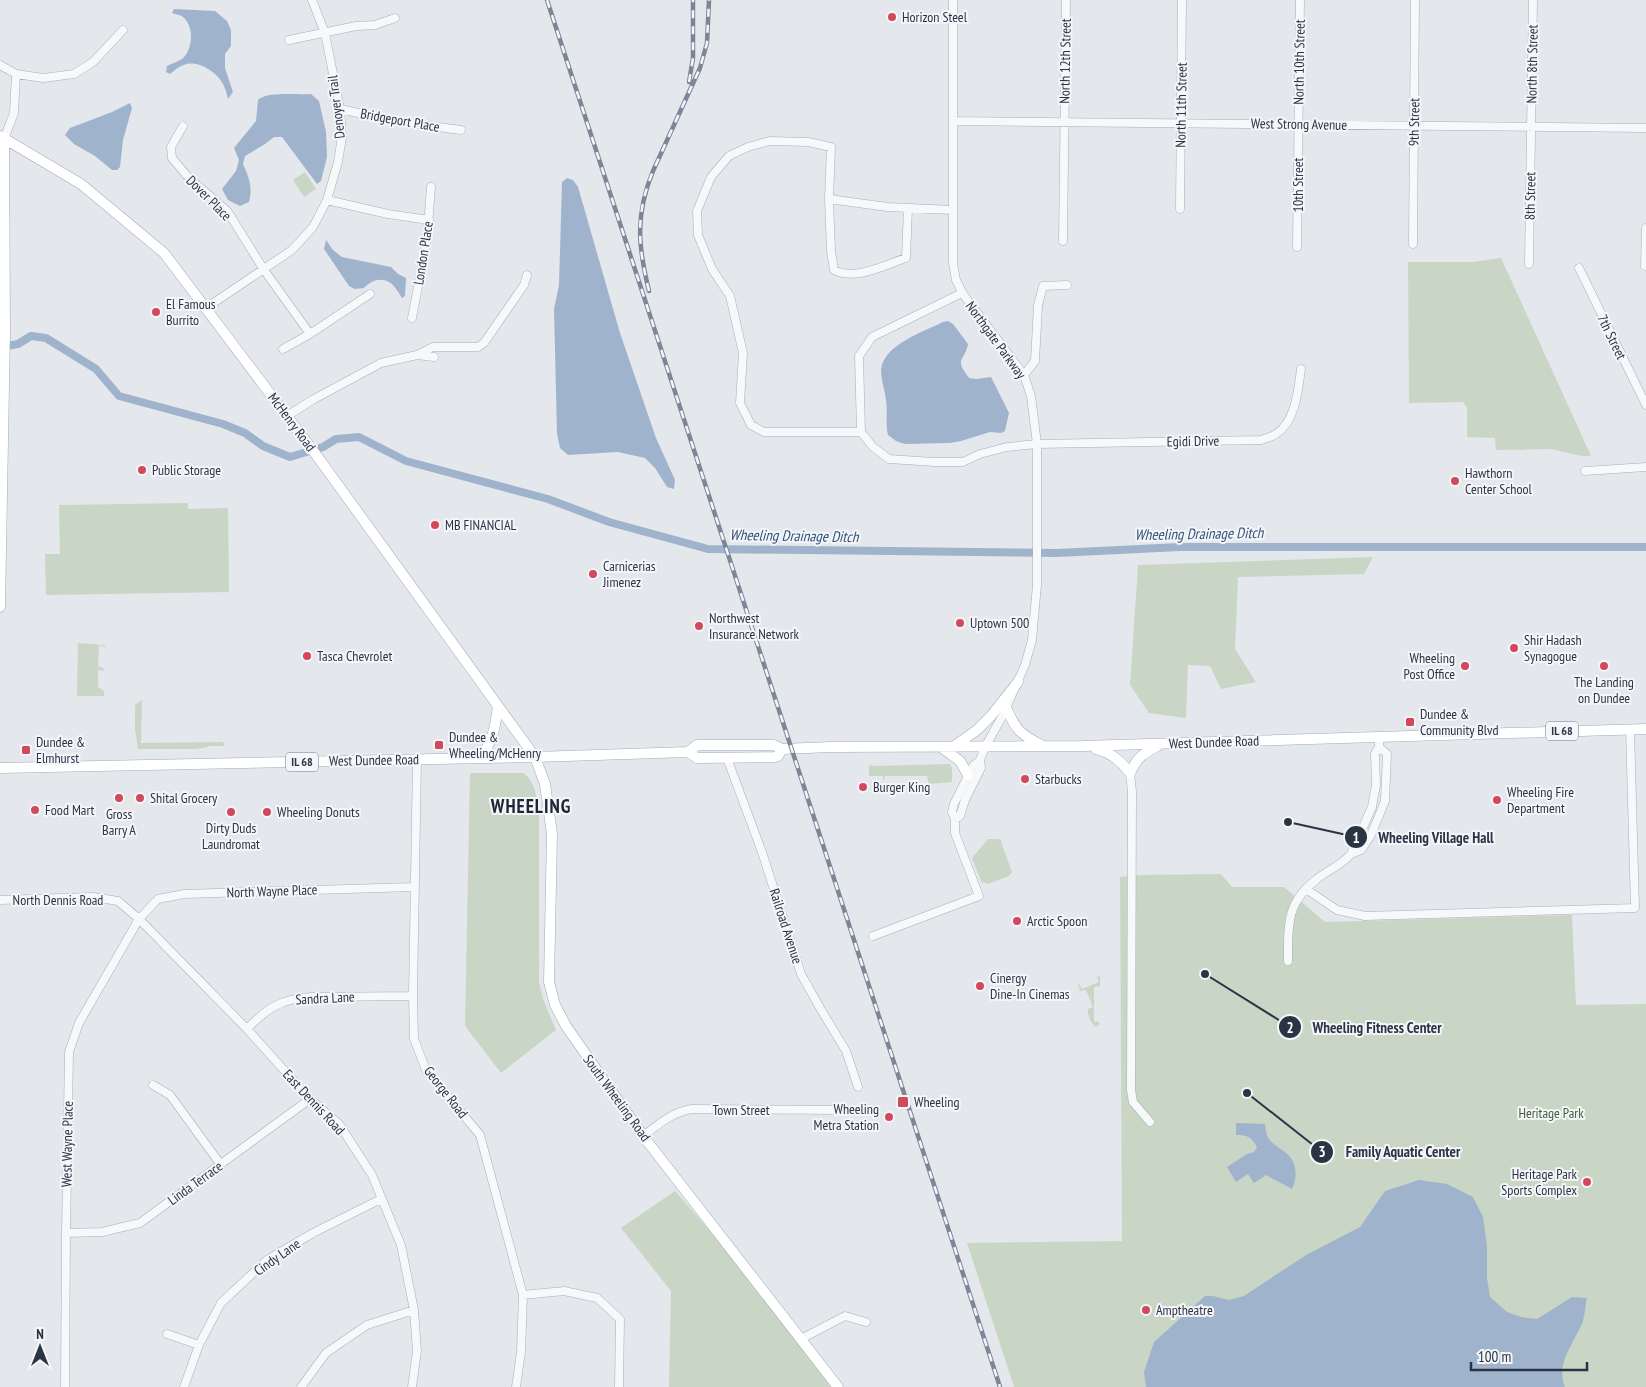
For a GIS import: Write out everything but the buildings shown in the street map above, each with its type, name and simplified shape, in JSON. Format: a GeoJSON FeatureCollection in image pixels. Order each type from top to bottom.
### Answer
{"type":"FeatureCollection","features":[{"type":"Feature","properties":{"kind":"main road"},"geometry":{"type":"LineString","coordinates":[[0,607],[2,377],[4,365],[5,299],[2,137]]}},
{"type":"Feature","properties":{"kind":"main road","name":"McHenry Road"},"geometry":{"type":"LineString","coordinates":[[2,137],[81,184],[164,253],[303,437],[536,757]]}},
{"type":"Feature","properties":{"kind":"main road"},"geometry":{"type":"LineString","coordinates":[[953,747],[977,730],[991,716],[1018,682]]}},
{"type":"Feature","properties":{"kind":"main road"},"geometry":{"type":"LineString","coordinates":[[481,758],[490,745],[495,732],[498,706]]}},
{"type":"Feature","properties":{"kind":"main road"},"geometry":{"type":"LineString","coordinates":[[1006,708],[1022,735],[1042,746]]}},
{"type":"Feature","properties":{"kind":"main road","name":"West Dundee Road"},"geometry":{"type":"LineString","coordinates":[[688,752],[697,745],[774,745],[782,749],[1379,742],[1646,729]]}},
{"type":"Feature","properties":{"kind":"main road"},"geometry":{"type":"LineString","coordinates":[[1082,746],[1106,751],[1117,758],[1130,773],[1143,753],[1162,744]]}},
{"type":"Feature","properties":{"kind":"main road"},"geometry":{"type":"LineString","coordinates":[[941,747],[960,761],[968,775]]}},
{"type":"Feature","properties":{"kind":"main road","name":"West Dundee Road"},"geometry":{"type":"LineString","coordinates":[[0,768],[688,752],[697,758],[775,757],[782,749]]}},
{"type":"Feature","properties":{"kind":"main road","name":"South Wheeling Road"},"geometry":{"type":"LineString","coordinates":[[536,757],[545,784],[552,834],[549,982],[555,1006],[566,1026],[643,1136],[838,1387]]}},
{"type":"Feature","properties":{"kind":"street","name":"Denoyer Trail"},"geometry":{"type":"LineString","coordinates":[[206,308],[292,250],[313,227],[327,200],[338,162],[342,137],[340,109],[325,32],[312,0]]}},
{"type":"Feature","properties":{"kind":"street","name":"Northgate Parkway"},"geometry":{"type":"LineString","coordinates":[[953,0],[953,263],[956,280],[962,293],[1024,375],[1031,396],[1037,444],[1037,585],[1030,651],[1006,708],[985,747],[980,760],[981,768],[960,816],[955,819]]}},
{"type":"Feature","properties":{"kind":"street","name":"North 12th Street"},"geometry":{"type":"LineString","coordinates":[[1063,241],[1066,0]]}},
{"type":"Feature","properties":{"kind":"street","name":"North 11th Street"},"geometry":{"type":"LineString","coordinates":[[1180,209],[1182,0]]}},
{"type":"Feature","properties":{"kind":"street","name":"North 10th Street"},"geometry":{"type":"LineString","coordinates":[[1298,123],[1300,0]]}},
{"type":"Feature","properties":{"kind":"street","name":"9th Street"},"geometry":{"type":"LineString","coordinates":[[1412,244],[1416,0]]}},
{"type":"Feature","properties":{"kind":"street","name":"North 8th Street"},"geometry":{"type":"LineString","coordinates":[[1531,128],[1533,0]]}},
{"type":"Feature","properties":{"kind":"street"},"geometry":{"type":"LineString","coordinates":[[289,40],[356,26],[375,25],[395,18]]}},
{"type":"Feature","properties":{"kind":"street"},"geometry":{"type":"LineString","coordinates":[[0,65],[16,74],[43,78],[74,74],[93,62],[123,30]]}},
{"type":"Feature","properties":{"kind":"street"},"geometry":{"type":"LineString","coordinates":[[2,137],[14,113],[16,74]]}},
{"type":"Feature","properties":{"kind":"street","name":"Bridgeport Place"},"geometry":{"type":"LineString","coordinates":[[340,109],[399,122],[461,130]]}},
{"type":"Feature","properties":{"kind":"street","name":"West Strong Avenue"},"geometry":{"type":"LineString","coordinates":[[953,121],[1646,128]]}},
{"type":"Feature","properties":{"kind":"street","name":"10th Street"},"geometry":{"type":"LineString","coordinates":[[1297,247],[1298,123]]}},
{"type":"Feature","properties":{"kind":"street","name":"Dover Place"},"geometry":{"type":"LineString","coordinates":[[183,126],[171,146],[172,158],[188,177],[228,212],[264,270],[310,334]]}},
{"type":"Feature","properties":{"kind":"street","name":"8th Street"},"geometry":{"type":"LineString","coordinates":[[1529,264],[1531,128]]}},
{"type":"Feature","properties":{"kind":"street"},"geometry":{"type":"LineString","coordinates":[[908,208],[906,258],[855,275],[842,274],[834,270],[831,251],[829,199],[831,147],[808,142],[770,141],[748,147],[729,156],[711,177],[697,211],[698,235],[712,269],[730,296],[743,353],[740,403],[751,425],[764,432],[861,432],[859,356],[872,337],[962,293]]}},
{"type":"Feature","properties":{"kind":"street","name":"London Place"},"geometry":{"type":"LineString","coordinates":[[412,318],[427,239],[431,187]]}},
{"type":"Feature","properties":{"kind":"street"},"geometry":{"type":"LineString","coordinates":[[829,199],[887,207],[953,210]]}},
{"type":"Feature","properties":{"kind":"street"},"geometry":{"type":"LineString","coordinates":[[327,200],[388,214],[429,220]]}},
{"type":"Feature","properties":{"kind":"street"},"geometry":{"type":"LineString","coordinates":[[1645,266],[1646,228]]}},
{"type":"Feature","properties":{"kind":"street","name":"7th Street"},"geometry":{"type":"LineString","coordinates":[[1579,268],[1646,405]]}},
{"type":"Feature","properties":{"kind":"street"},"geometry":{"type":"LineString","coordinates":[[287,416],[314,399],[381,363],[417,355],[432,347],[476,347],[484,343],[524,285],[527,275]]}},
{"type":"Feature","properties":{"kind":"street"},"geometry":{"type":"LineString","coordinates":[[1024,375],[1035,361],[1038,305],[1043,286],[1067,284]]}},
{"type":"Feature","properties":{"kind":"street"},"geometry":{"type":"LineString","coordinates":[[283,349],[310,334],[370,294]]}},
{"type":"Feature","properties":{"kind":"street"},"geometry":{"type":"LineString","coordinates":[[417,355],[434,357]]}},
{"type":"Feature","properties":{"kind":"street","name":"Egidi Drive"},"geometry":{"type":"LineString","coordinates":[[861,432],[873,447],[889,459],[963,462],[980,454],[1007,447],[1037,444],[1261,440],[1277,434],[1287,420],[1296,403],[1301,369]]}},
{"type":"Feature","properties":{"kind":"street"},"geometry":{"type":"LineString","coordinates":[[1585,471],[1646,467]]}},
{"type":"Feature","properties":{"kind":"street"},"geometry":{"type":"LineString","coordinates":[[1306,889],[1337,910],[1364,916],[1635,908],[1630,729]]}},
{"type":"Feature","properties":{"kind":"street"},"geometry":{"type":"LineString","coordinates":[[1288,961],[1289,919],[1294,902],[1317,878],[1346,861],[1366,822],[1372,807],[1376,785],[1375,754],[1379,742]]}},
{"type":"Feature","properties":{"kind":"street"},"geometry":{"type":"LineString","coordinates":[[1351,854],[1361,850],[1371,836],[1385,801],[1387,754],[1379,742]]}},
{"type":"Feature","properties":{"kind":"street","name":"Railroad Avenue"},"geometry":{"type":"LineString","coordinates":[[727,758],[762,852],[801,974],[846,1051],[858,1087]]}},
{"type":"Feature","properties":{"kind":"street","name":"George Road"},"geometry":{"type":"LineString","coordinates":[[417,759],[412,996],[414,1039],[426,1070],[480,1135],[523,1295],[521,1352],[516,1387]]}},
{"type":"Feature","properties":{"kind":"street","name":"Northgate Parkway"},"geometry":{"type":"LineString","coordinates":[[873,936],[979,896],[955,833],[955,819],[952,812],[972,766],[980,760]]}},
{"type":"Feature","properties":{"kind":"street"},"geometry":{"type":"LineString","coordinates":[[1130,773],[1132,792],[1131,1090],[1133,1102],[1150,1122]]}},
{"type":"Feature","properties":{"kind":"street","name":"North Wayne Place"},"geometry":{"type":"LineString","coordinates":[[139,919],[158,899],[184,894],[414,887]]}},
{"type":"Feature","properties":{"kind":"street","name":"North Dennis Road"},"geometry":{"type":"LineString","coordinates":[[0,900],[94,897],[118,901],[139,919]]}},
{"type":"Feature","properties":{"kind":"street","name":"East Dennis Road"},"geometry":{"type":"LineString","coordinates":[[139,919],[247,1028],[310,1098],[339,1124],[372,1175],[401,1245],[414,1310],[416,1351],[412,1387]]}},
{"type":"Feature","properties":{"kind":"street","name":"West Wayne Place"},"geometry":{"type":"LineString","coordinates":[[65,1387],[69,1052],[79,1023],[139,919]]}},
{"type":"Feature","properties":{"kind":"street","name":"Sandra Lane"},"geometry":{"type":"LineString","coordinates":[[247,1028],[269,1009],[294,998],[412,996]]}},
{"type":"Feature","properties":{"kind":"street"},"geometry":{"type":"LineString","coordinates":[[153,1085],[170,1095],[221,1165]]}},
{"type":"Feature","properties":{"kind":"street","name":"Linda Terrace"},"geometry":{"type":"LineString","coordinates":[[66,1233],[102,1232],[140,1223],[310,1098]]}},
{"type":"Feature","properties":{"kind":"street","name":"Town Street"},"geometry":{"type":"LineString","coordinates":[[643,1136],[671,1115],[682,1110],[847,1110]]}},
{"type":"Feature","properties":{"kind":"street","name":"Cindy Lane"},"geometry":{"type":"LineString","coordinates":[[184,1387],[199,1345],[221,1303],[268,1260],[312,1233],[381,1199]]}},
{"type":"Feature","properties":{"kind":"street"},"geometry":{"type":"LineString","coordinates":[[523,1295],[564,1291],[597,1298],[620,1319],[619,1387]]}},
{"type":"Feature","properties":{"kind":"street"},"geometry":{"type":"LineString","coordinates":[[301,1387],[326,1353],[367,1325],[414,1310]]}},
{"type":"Feature","properties":{"kind":"street"},"geometry":{"type":"LineString","coordinates":[[801,1339],[845,1316],[866,1322]]}},
{"type":"Feature","properties":{"kind":"street"},"geometry":{"type":"LineString","coordinates":[[167,1334],[199,1345]]}},
{"type":"Feature","properties":{"kind":"green space"},"geometry":{"type":"Polygon","coordinates":[[[305,172],[316,189],[304,197],[293,180],[305,172]]]}},
{"type":"Feature","properties":{"kind":"green space"},"geometry":{"type":"Polygon","coordinates":[[[1501,258],[1591,456],[1582,456],[1551,449],[1496,450],[1495,438],[1467,437],[1467,408],[1463,402],[1409,403],[1408,262],[1474,262],[1501,258]]]}},
{"type":"Feature","properties":{"kind":"green space"},"geometry":{"type":"Polygon","coordinates":[[[188,503],[188,509],[228,508],[229,592],[46,595],[45,554],[60,554],[59,505],[188,503]]]}},
{"type":"Feature","properties":{"kind":"green space"},"geometry":{"type":"Polygon","coordinates":[[[1373,557],[1364,574],[1238,577],[1235,649],[1256,682],[1221,689],[1210,666],[1188,665],[1186,718],[1149,713],[1130,685],[1138,565],[1373,557]]]}},
{"type":"Feature","properties":{"kind":"green space"},"geometry":{"type":"Polygon","coordinates":[[[78,643],[105,645],[105,647],[99,645],[98,666],[105,669],[103,671],[98,670],[98,687],[104,691],[104,696],[77,696],[78,643]]]}},
{"type":"Feature","properties":{"kind":"green space"},"geometry":{"type":"Polygon","coordinates":[[[142,700],[141,743],[223,742],[225,746],[193,749],[138,749],[135,729],[135,705],[142,700]]]}},
{"type":"Feature","properties":{"kind":"green space"},"geometry":{"type":"Polygon","coordinates":[[[950,764],[952,768],[952,782],[929,784],[927,776],[885,776],[883,782],[883,776],[869,776],[869,765],[950,764]]]}},
{"type":"Feature","properties":{"kind":"green space"},"geometry":{"type":"Polygon","coordinates":[[[470,773],[524,773],[533,785],[539,809],[539,982],[543,999],[556,1030],[501,1073],[465,1026],[470,773]]]}},
{"type":"Feature","properties":{"kind":"green space"},"geometry":{"type":"Polygon","coordinates":[[[988,839],[999,839],[1002,841],[1012,872],[1009,876],[988,884],[982,883],[972,858],[988,839]]]}},
{"type":"Feature","properties":{"kind":"green space","name":"Heritage Park"},"geometry":{"type":"Polygon","coordinates":[[[1221,874],[1232,887],[1284,887],[1325,922],[1572,915],[1576,1005],[1646,1004],[1646,1387],[1014,1387],[967,1243],[1122,1241],[1120,877],[1221,874]]]}},
{"type":"Feature","properties":{"kind":"green space"},"geometry":{"type":"Polygon","coordinates":[[[1100,976],[1100,986],[1094,987],[1094,1021],[1100,1024],[1096,1027],[1092,1024],[1089,1016],[1088,1009],[1093,1007],[1086,990],[1080,991],[1078,984],[1082,989],[1099,982],[1097,977],[1100,976]]]}},
{"type":"Feature","properties":{"kind":"green space"},"geometry":{"type":"Polygon","coordinates":[[[675,1191],[718,1240],[831,1387],[669,1387],[671,1291],[621,1228],[675,1191]]]}},
{"type":"Feature","properties":{"kind":"water"},"geometry":{"type":"Polygon","coordinates":[[[174,9],[215,11],[227,21],[231,30],[231,46],[225,54],[225,68],[233,92],[228,99],[220,79],[200,65],[189,64],[180,66],[170,74],[166,72],[167,66],[184,57],[191,42],[191,31],[187,21],[182,16],[172,13],[174,9]]]}},
{"type":"Feature","properties":{"kind":"water"},"geometry":{"type":"Polygon","coordinates":[[[275,94],[311,94],[319,101],[326,132],[327,157],[321,181],[317,184],[282,137],[274,137],[245,156],[243,164],[249,178],[249,202],[240,206],[228,200],[222,189],[236,171],[239,160],[234,148],[256,121],[258,100],[275,94]]]}},
{"type":"Feature","properties":{"kind":"water"},"geometry":{"type":"Polygon","coordinates":[[[130,103],[132,108],[123,140],[120,167],[117,170],[112,170],[95,156],[74,144],[65,135],[70,128],[130,103]]]}},
{"type":"Feature","properties":{"kind":"water"},"geometry":{"type":"Polygon","coordinates":[[[567,178],[573,180],[578,187],[620,333],[656,438],[675,480],[674,489],[667,487],[655,468],[645,458],[618,452],[568,455],[560,448],[557,434],[554,309],[559,285],[562,182],[567,178]]]}},
{"type":"Feature","properties":{"kind":"water"},"geometry":{"type":"Polygon","coordinates":[[[326,240],[333,250],[342,257],[391,267],[398,274],[406,278],[405,296],[402,298],[392,284],[385,280],[374,281],[364,288],[355,289],[349,286],[324,249],[326,240]]]}},
{"type":"Feature","properties":{"kind":"water"},"geometry":{"type":"Polygon","coordinates":[[[948,321],[953,324],[968,344],[961,363],[969,378],[991,377],[1009,413],[1005,431],[1001,433],[990,432],[950,443],[905,444],[896,441],[888,435],[887,431],[887,404],[881,374],[883,361],[896,346],[905,340],[948,321]]]}},
{"type":"Feature","properties":{"kind":"water"},"geometry":{"type":"Polygon","coordinates":[[[1236,1123],[1265,1124],[1269,1139],[1289,1156],[1294,1164],[1296,1174],[1292,1189],[1266,1175],[1254,1183],[1248,1174],[1236,1182],[1227,1167],[1247,1154],[1254,1152],[1257,1147],[1249,1137],[1236,1135],[1236,1123]]]}},
{"type":"Feature","properties":{"kind":"water"},"geometry":{"type":"Polygon","coordinates":[[[1419,1180],[1447,1184],[1473,1197],[1483,1217],[1490,1297],[1507,1312],[1521,1317],[1537,1319],[1572,1297],[1587,1298],[1583,1321],[1564,1361],[1562,1370],[1565,1387],[1146,1387],[1144,1372],[1154,1342],[1205,1296],[1229,1300],[1244,1296],[1306,1255],[1360,1227],[1385,1191],[1419,1180]]]}},
{"type":"Feature","properties":{"kind":"waterway","name":"Wheeling Drainage Ditch"},"geometry":{"type":"LineString","coordinates":[[1,347],[18,344],[31,336],[46,338],[96,369],[119,396],[223,424],[245,433],[263,446],[290,457],[323,447],[336,439],[359,437],[406,461],[548,499],[609,522],[708,549],[1057,553],[1180,547],[1646,547]]}},
{"type":"Feature","properties":{"kind":"railway"},"geometry":{"type":"LineString","coordinates":[[547,0],[1000,1387]]}},
{"type":"Feature","properties":{"kind":"railway"},"geometry":{"type":"LineString","coordinates":[[689,82],[693,58],[693,0]]}},
{"type":"Feature","properties":{"kind":"railway"},"geometry":{"type":"LineString","coordinates":[[649,291],[642,259],[640,231],[643,202],[653,171],[700,68],[707,43],[709,0]]}},
{"type":"Feature","properties":{"kind":"place","name":"Horizon Steel"},"geometry":{"type":"Point","coordinates":[892,17]}},
{"type":"Feature","properties":{"kind":"place","name":"El Famous Burrito"},"geometry":{"type":"Point","coordinates":[156,312]}},
{"type":"Feature","properties":{"kind":"place","name":"Public Storage"},"geometry":{"type":"Point","coordinates":[142,470]}},
{"type":"Feature","properties":{"kind":"place","name":"Hawthorn Center School"},"geometry":{"type":"Point","coordinates":[1455,481]}},
{"type":"Feature","properties":{"kind":"place","name":"MB FINANCIAL"},"geometry":{"type":"Point","coordinates":[435,525]}},
{"type":"Feature","properties":{"kind":"place","name":"Carnicerias Jimenez"},"geometry":{"type":"Point","coordinates":[593,574]}},
{"type":"Feature","properties":{"kind":"place","name":"Uptown 500"},"geometry":{"type":"Point","coordinates":[960,623]}},
{"type":"Feature","properties":{"kind":"place","name":"Northwest Insurance Network"},"geometry":{"type":"Point","coordinates":[699,626]}},
{"type":"Feature","properties":{"kind":"place","name":"Shir Hadash Synagogue"},"geometry":{"type":"Point","coordinates":[1514,648]}},
{"type":"Feature","properties":{"kind":"place","name":"Tasca Chevrolet"},"geometry":{"type":"Point","coordinates":[307,656]}},
{"type":"Feature","properties":{"kind":"place","name":"Wheeling Post Office"},"geometry":{"type":"Point","coordinates":[1465,666]}},
{"type":"Feature","properties":{"kind":"place","name":"The Landing on Dundee"},"geometry":{"type":"Point","coordinates":[1604,666]}},
{"type":"Feature","properties":{"kind":"place","name":"Dundee & Community Blvd"},"geometry":{"type":"Point","coordinates":[1410,722]}},
{"type":"Feature","properties":{"kind":"place","name":"Dundee & Wheeling/McHenry"},"geometry":{"type":"Point","coordinates":[439,745]}},
{"type":"Feature","properties":{"kind":"place","name":"Dundee & Elmhurst"},"geometry":{"type":"Point","coordinates":[26,750]}},
{"type":"Feature","properties":{"kind":"place","name":"Starbucks"},"geometry":{"type":"Point","coordinates":[1025,779]}},
{"type":"Feature","properties":{"kind":"place","name":"Burger King"},"geometry":{"type":"Point","coordinates":[863,787]}},
{"type":"Feature","properties":{"kind":"place","name":"Gross Barry A"},"geometry":{"type":"Point","coordinates":[119,798]}},
{"type":"Feature","properties":{"kind":"place","name":"Shital Grocery"},"geometry":{"type":"Point","coordinates":[140,798]}},
{"type":"Feature","properties":{"kind":"place","name":"Wheeling Fire Department"},"geometry":{"type":"Point","coordinates":[1497,800]}},
{"type":"Feature","properties":{"kind":"place","name":"Food Mart"},"geometry":{"type":"Point","coordinates":[35,810]}},
{"type":"Feature","properties":{"kind":"place","name":"Dirty Duds Laundromat"},"geometry":{"type":"Point","coordinates":[231,812]}},
{"type":"Feature","properties":{"kind":"place","name":"Wheeling Donuts"},"geometry":{"type":"Point","coordinates":[267,812]}},
{"type":"Feature","properties":{"kind":"place","name":"Wheeling Village Hall"},"geometry":{"type":"Point","coordinates":[1288,822]}},
{"type":"Feature","properties":{"kind":"place","name":"Arctic Spoon"},"geometry":{"type":"Point","coordinates":[1017,921]}},
{"type":"Feature","properties":{"kind":"place","name":"Wheeling Fitness Center"},"geometry":{"type":"Point","coordinates":[1205,974]}},
{"type":"Feature","properties":{"kind":"place","name":"Cinergy Dine-In Cinemas"},"geometry":{"type":"Point","coordinates":[980,986]}},
{"type":"Feature","properties":{"kind":"place","name":"Family Aquatic Center"},"geometry":{"type":"Point","coordinates":[1247,1093]}},
{"type":"Feature","properties":{"kind":"place","name":"Wheeling"},"geometry":{"type":"Point","coordinates":[903,1102]}},
{"type":"Feature","properties":{"kind":"place","name":"Wheeling Metra Station"},"geometry":{"type":"Point","coordinates":[889,1117]}},
{"type":"Feature","properties":{"kind":"place","name":"Heritage Park Sports Complex"},"geometry":{"type":"Point","coordinates":[1587,1182]}},
{"type":"Feature","properties":{"kind":"place","name":"Amptheatre"},"geometry":{"type":"Point","coordinates":[1146,1310]}},
{"type":"Feature","properties":{"kind":"district","name":"WHEELING"},"geometry":{"type":"Point","coordinates":[531,806]}}]}
